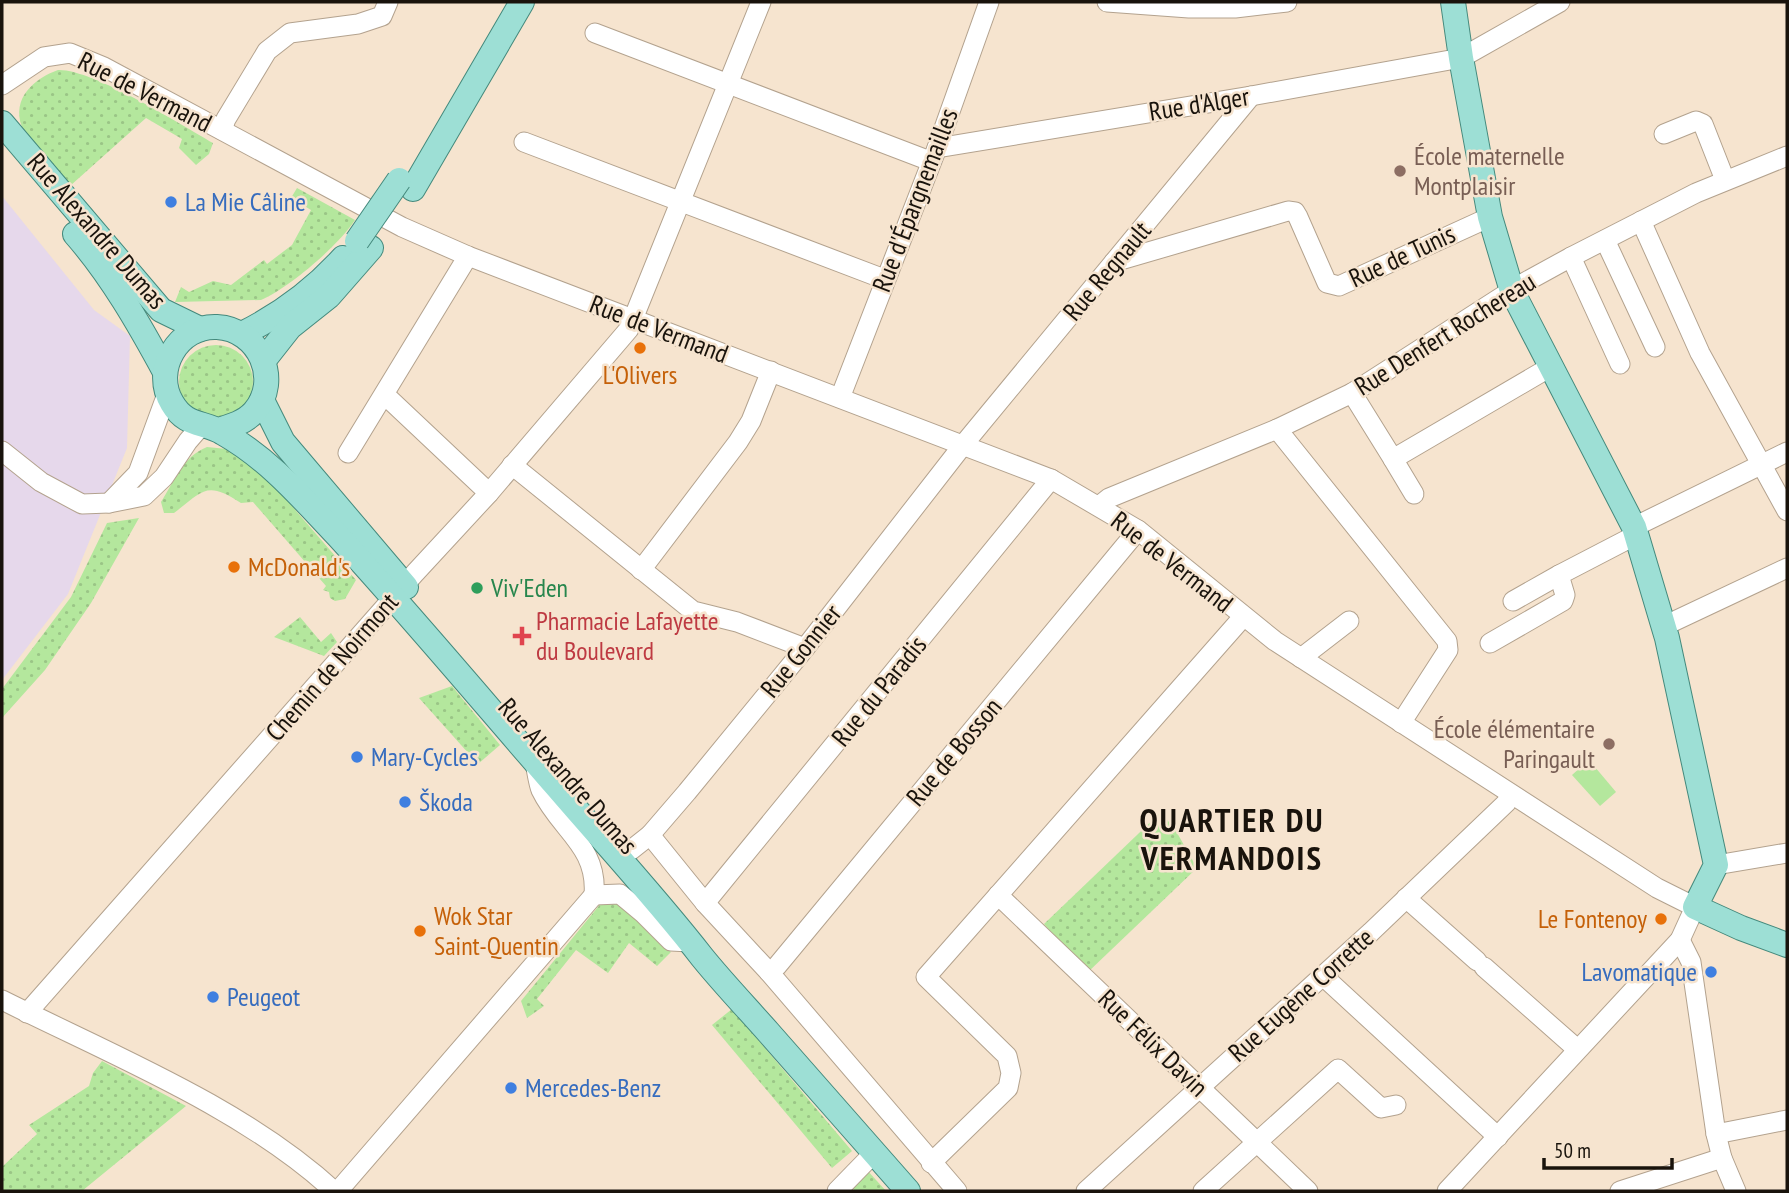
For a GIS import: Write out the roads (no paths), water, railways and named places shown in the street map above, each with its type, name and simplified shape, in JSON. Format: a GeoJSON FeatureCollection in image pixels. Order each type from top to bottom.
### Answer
{"type":"FeatureCollection","features":[{"type":"Feature","properties":{"kind":"main road"},"geometry":{"type":"LineString","coordinates":[[406,185],[462,79],[507,2]]}},
{"type":"Feature","properties":{"kind":"main road"},"geometry":{"type":"LineString","coordinates":[[264,360],[290,327],[329,296],[406,185],[522,2]]}},
{"type":"Feature","properties":{"kind":"main road"},"geometry":{"type":"LineString","coordinates":[[1453,2],[1490,217],[1512,291],[1635,531],[1664,626],[1716,865],[1695,907],[1787,945]]}},
{"type":"Feature","properties":{"kind":"main road","name":"Rue Alexandre Dumas"},"geometry":{"type":"LineString","coordinates":[[2,123],[161,310],[200,329]]}},
{"type":"Feature","properties":{"kind":"main road","name":"Rue Alexandre Dumas"},"geometry":{"type":"LineString","coordinates":[[2,148],[92,252],[139,324],[166,383]]}},
{"type":"Feature","properties":{"kind":"main road"},"geometry":{"type":"LineString","coordinates":[[242,334],[273,319],[364,245]]}},
{"type":"Feature","properties":{"kind":"main road"},"geometry":{"type":"LineString","coordinates":[[210,428],[245,420],[262,400],[266,387],[264,360],[251,341],[229,328],[200,329],[187,335],[176,345],[169,358],[166,383],[182,416],[210,428],[264,459],[399,591],[535,762],[690,942],[879,1148],[924,1191]]}},
{"type":"Feature","properties":{"kind":"main road","name":"Rue Alexandre Dumas"},"geometry":{"type":"LineString","coordinates":[[262,400],[283,442],[399,591],[641,842],[879,1148]]}},
{"type":"Feature","properties":{"kind":"main road"},"geometry":{"type":"LineString","coordinates":[[879,1148],[908,1191]]}},
{"type":"Feature","properties":{"kind":"street"},"geometry":{"type":"LineString","coordinates":[[222,130],[267,51],[290,33],[358,24],[382,16],[388,2]]}},
{"type":"Feature","properties":{"kind":"street","name":"Chemin de Noirmont"},"geometry":{"type":"LineString","coordinates":[[27,1013],[489,492],[629,329],[761,2]]}},
{"type":"Feature","properties":{"kind":"street","name":"Rue d'Épargnemailles"},"geometry":{"type":"LineString","coordinates":[[840,398],[989,2]]}},
{"type":"Feature","properties":{"kind":"street"},"geometry":{"type":"LineString","coordinates":[[1107,2],[1189,8],[1235,8],[1287,2]]}},
{"type":"Feature","properties":{"kind":"street","name":"Rue d'Alger"},"geometry":{"type":"LineString","coordinates":[[933,155],[1461,58],[1560,2]]}},
{"type":"Feature","properties":{"kind":"street"},"geometry":{"type":"LineString","coordinates":[[595,33],[728,84],[933,155]]}},
{"type":"Feature","properties":{"kind":"street","name":"Rue de Vermand"},"geometry":{"type":"LineString","coordinates":[[2,85],[44,57],[70,53],[104,67],[402,227],[468,256],[1051,479],[1138,530],[1243,617],[1301,658],[1657,888],[1695,907]]}},
{"type":"Feature","properties":{"kind":"street","name":"Rue Regnault"},"geometry":{"type":"LineString","coordinates":[[963,445],[1251,96]]}},
{"type":"Feature","properties":{"kind":"street"},"geometry":{"type":"LineString","coordinates":[[1664,134],[1696,121],[1703,124],[1725,180]]}},
{"type":"Feature","properties":{"kind":"street"},"geometry":{"type":"LineString","coordinates":[[524,142],[884,279]]}},
{"type":"Feature","properties":{"kind":"street","name":"Rue Denfert Rochereau"},"geometry":{"type":"LineString","coordinates":[[1099,506],[1109,498],[1277,429],[1352,393],[1512,291],[1571,257],[1696,192],[1787,156]]}},
{"type":"Feature","properties":{"kind":"street","name":"Rue de Tunis"},"geometry":{"type":"LineString","coordinates":[[1114,262],[1288,211],[1295,212],[1298,217],[1327,284],[1339,286],[1490,217]]}},
{"type":"Feature","properties":{"kind":"street"},"geometry":{"type":"LineString","coordinates":[[1641,221],[1700,353],[1787,511]]}},
{"type":"Feature","properties":{"kind":"street"},"geometry":{"type":"LineString","coordinates":[[1605,240],[1655,347]]}},
{"type":"Feature","properties":{"kind":"street"},"geometry":{"type":"LineString","coordinates":[[348,453],[468,256]]}},
{"type":"Feature","properties":{"kind":"street"},"geometry":{"type":"LineString","coordinates":[[1571,257],[1620,364]]}},
{"type":"Feature","properties":{"kind":"street"},"geometry":{"type":"LineString","coordinates":[[1393,459],[1552,366]]}},
{"type":"Feature","properties":{"kind":"street"},"geometry":{"type":"LineString","coordinates":[[641,570],[738,442],[751,421],[771,371]]}},
{"type":"Feature","properties":{"kind":"street"},"geometry":{"type":"LineString","coordinates":[[110,503],[138,473],[166,383]]}},
{"type":"Feature","properties":{"kind":"street"},"geometry":{"type":"LineString","coordinates":[[1352,393],[1414,494]]}},
{"type":"Feature","properties":{"kind":"street"},"geometry":{"type":"LineString","coordinates":[[385,395],[489,492]]}},
{"type":"Feature","properties":{"kind":"street"},"geometry":{"type":"LineString","coordinates":[[2,451],[41,482],[82,504],[110,503],[144,496],[164,477],[188,441],[210,428]]}},
{"type":"Feature","properties":{"kind":"street"},"geometry":{"type":"LineString","coordinates":[[1277,429],[1447,641],[1448,650],[1401,723]]}},
{"type":"Feature","properties":{"kind":"street","name":"Rue Gonnier"},"geometry":{"type":"LineString","coordinates":[[641,842],[805,648],[963,445]]}},
{"type":"Feature","properties":{"kind":"street"},"geometry":{"type":"LineString","coordinates":[[1513,601],[1635,531],[1787,452]]}},
{"type":"Feature","properties":{"kind":"street"},"geometry":{"type":"LineString","coordinates":[[512,465],[693,611],[737,622],[805,648]]}},
{"type":"Feature","properties":{"kind":"street","name":"Rue du Paradis"},"geometry":{"type":"LineString","coordinates":[[705,903],[1051,479]]}},
{"type":"Feature","properties":{"kind":"street","name":"Rue de Bosson"},"geometry":{"type":"LineString","coordinates":[[769,972],[1138,530]]}},
{"type":"Feature","properties":{"kind":"street"},"geometry":{"type":"LineString","coordinates":[[1664,626],[1787,568]]}},
{"type":"Feature","properties":{"kind":"street"},"geometry":{"type":"LineString","coordinates":[[1490,643],[1563,601],[1565,595],[1559,576]]}},
{"type":"Feature","properties":{"kind":"street"},"geometry":{"type":"LineString","coordinates":[[931,1163],[1008,1087],[1011,1073],[1007,1056],[926,977],[1243,617]]}},
{"type":"Feature","properties":{"kind":"street"},"geometry":{"type":"LineString","coordinates":[[1301,658],[1349,621]]}},
{"type":"Feature","properties":{"kind":"street"},"geometry":{"type":"LineString","coordinates":[[2,1000],[190,1094],[245,1125],[336,1191],[594,895],[594,870],[586,851],[540,788],[535,762]]}},
{"type":"Feature","properties":{"kind":"street","name":"Rue Eugène Corrette"},"geometry":{"type":"LineString","coordinates":[[1086,1191],[1406,898],[1506,803],[1510,795]]}},
{"type":"Feature","properties":{"kind":"street","name":"Rue Alexandre Dumas"},"geometry":{"type":"LineString","coordinates":[[641,842],[705,903],[769,972],[957,1191]]}},
{"type":"Feature","properties":{"kind":"street"},"geometry":{"type":"LineString","coordinates":[[1716,865],[1787,853]]}},
{"type":"Feature","properties":{"kind":"street"},"geometry":{"type":"LineString","coordinates":[[594,895],[620,894],[671,941],[690,942]]}},
{"type":"Feature","properties":{"kind":"street","name":"Rue Félix Davin"},"geometry":{"type":"LineString","coordinates":[[998,895],[1308,1191]]}},
{"type":"Feature","properties":{"kind":"street"},"geometry":{"type":"LineString","coordinates":[[1406,898],[1577,1049]]}},
{"type":"Feature","properties":{"kind":"street"},"geometry":{"type":"LineString","coordinates":[[1457,1188],[1498,1137],[1577,1049],[1680,940],[1695,907]]}},
{"type":"Feature","properties":{"kind":"street"},"geometry":{"type":"LineString","coordinates":[[1680,940],[1691,962],[1716,1133],[1722,1158],[1736,1191]]}},
{"type":"Feature","properties":{"kind":"street"},"geometry":{"type":"LineString","coordinates":[[1323,975],[1498,1137]]}},
{"type":"Feature","properties":{"kind":"street"},"geometry":{"type":"LineString","coordinates":[[1203,1191],[1338,1069],[1381,1108],[1396,1105]]}},
{"type":"Feature","properties":{"kind":"street"},"geometry":{"type":"LineString","coordinates":[[1716,1133],[1787,1119]]}},
{"type":"Feature","properties":{"kind":"street"},"geometry":{"type":"LineString","coordinates":[[837,1191],[879,1148]]}},
{"type":"Feature","properties":{"kind":"street"},"geometry":{"type":"LineString","coordinates":[[1620,1191],[1722,1158]]}},
{"type":"Feature","properties":{"kind":"place","name":"École maternelle Montplaisir"},"geometry":{"type":"Point","coordinates":[1400,171]}},
{"type":"Feature","properties":{"kind":"place","name":"La Mie Câline"},"geometry":{"type":"Point","coordinates":[171,202]}},
{"type":"Feature","properties":{"kind":"place","name":"L'Olivers"},"geometry":{"type":"Point","coordinates":[640,348]}},
{"type":"Feature","properties":{"kind":"place","name":"McDonald's"},"geometry":{"type":"Point","coordinates":[234,567]}},
{"type":"Feature","properties":{"kind":"place","name":"Viv'Eden"},"geometry":{"type":"Point","coordinates":[477,588]}},
{"type":"Feature","properties":{"kind":"place","name":"Pharmacie Lafayette du Boulevard"},"geometry":{"type":"Point","coordinates":[522,636]}},
{"type":"Feature","properties":{"kind":"place","name":"École élémentaire Paringault"},"geometry":{"type":"Point","coordinates":[1609,744]}},
{"type":"Feature","properties":{"kind":"place","name":"Mary-Cycles"},"geometry":{"type":"Point","coordinates":[357,757]}},
{"type":"Feature","properties":{"kind":"place","name":"Škoda"},"geometry":{"type":"Point","coordinates":[405,802]}},
{"type":"Feature","properties":{"kind":"place","name":"Le Fontenoy"},"geometry":{"type":"Point","coordinates":[1661,919]}},
{"type":"Feature","properties":{"kind":"place","name":"Wok Star Saint-Quentin"},"geometry":{"type":"Point","coordinates":[420,931]}},
{"type":"Feature","properties":{"kind":"place","name":"Lavomatique"},"geometry":{"type":"Point","coordinates":[1711,972]}},
{"type":"Feature","properties":{"kind":"place","name":"Peugeot"},"geometry":{"type":"Point","coordinates":[213,997]}},
{"type":"Feature","properties":{"kind":"place","name":"Mercedes-Benz"},"geometry":{"type":"Point","coordinates":[511,1088]}},
{"type":"Feature","properties":{"kind":"district","name":"QUARTIER DU VERMANDOIS"},"geometry":{"type":"Point","coordinates":[1232,839]}}]}
